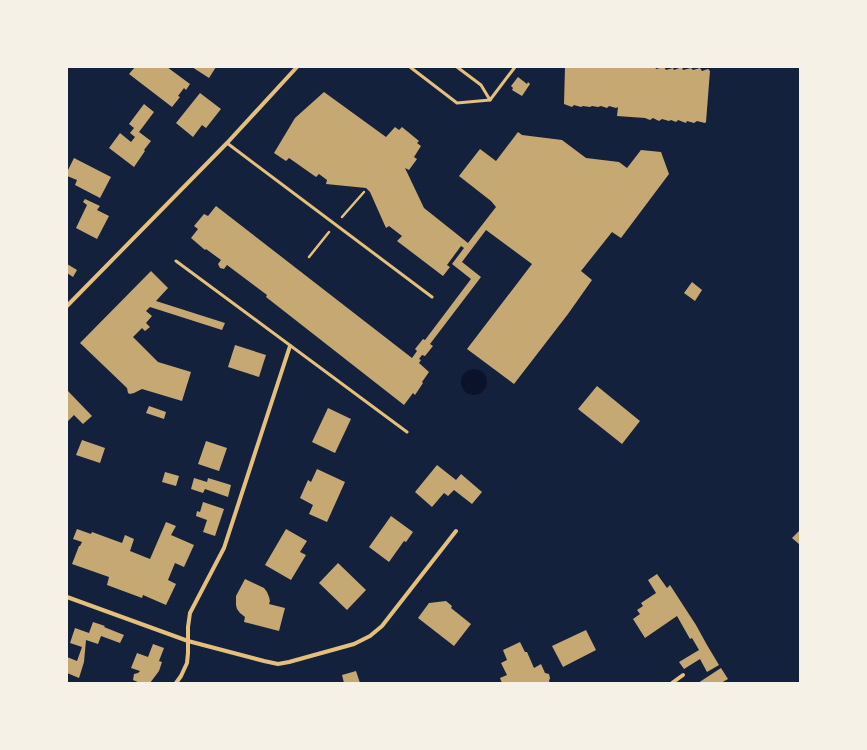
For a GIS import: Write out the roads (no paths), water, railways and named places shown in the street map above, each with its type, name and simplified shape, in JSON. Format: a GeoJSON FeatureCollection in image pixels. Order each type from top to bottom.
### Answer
{"type":"FeatureCollection","features":[{"type":"Feature","properties":{"kind":"street"},"geometry":{"type":"LineString","coordinates":[[67,306],[227,143],[298,67]]}},
{"type":"Feature","properties":{"kind":"street"},"geometry":{"type":"LineString","coordinates":[[176,683],[181,676],[188,653],[188,627],[190,613],[224,548],[290,346]]}},
{"type":"Feature","properties":{"kind":"street"},"geometry":{"type":"LineString","coordinates":[[67,597],[188,641],[264,662],[278,664],[354,644],[370,636],[382,626],[456,531]]}},
{"type":"Feature","properties":{"kind":"street"},"geometry":{"type":"LineString","coordinates":[[672,683],[683,675]]}},
{"type":"Feature","properties":{"kind":"lane"},"geometry":{"type":"LineString","coordinates":[[410,67],[457,104],[490,100],[515,67]]}},
{"type":"Feature","properties":{"kind":"lane"},"geometry":{"type":"LineString","coordinates":[[457,67],[481,85],[490,100]]}},
{"type":"Feature","properties":{"kind":"lane"},"geometry":{"type":"LineString","coordinates":[[227,143],[432,297]]}},
{"type":"Feature","properties":{"kind":"lane"},"geometry":{"type":"LineString","coordinates":[[176,261],[407,432]]}},
{"type":"Feature","properties":{"kind":"water"},"geometry":{"type":"Polygon","coordinates":[[[474,369],[483,373],[487,382],[483,391],[474,395],[465,391],[461,382],[465,373],[474,369]]]}}]}
